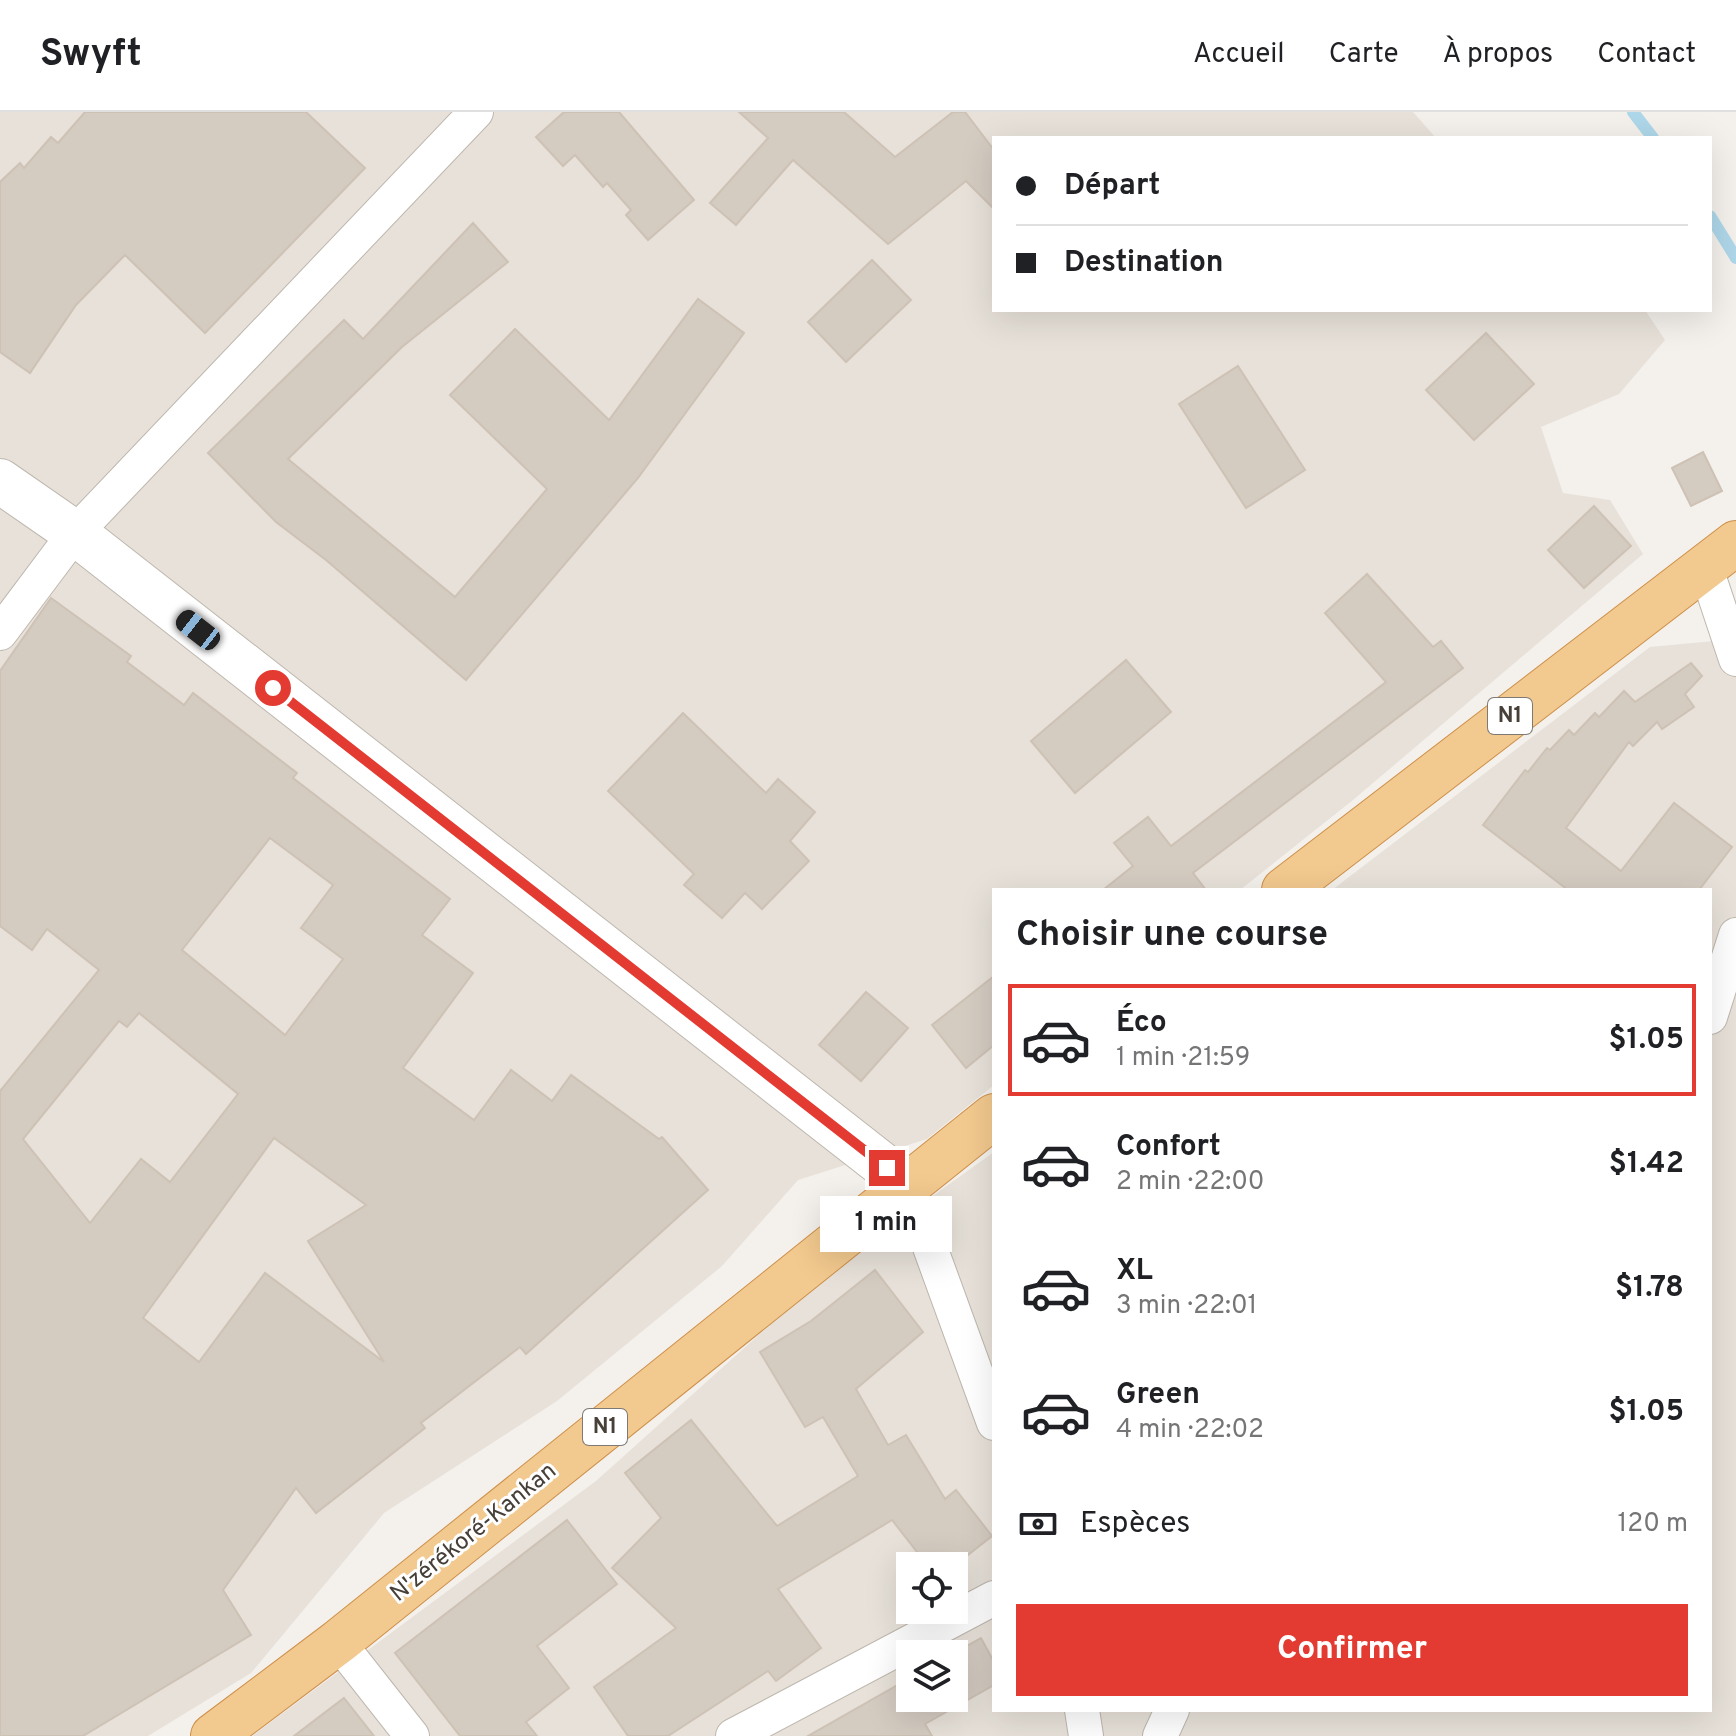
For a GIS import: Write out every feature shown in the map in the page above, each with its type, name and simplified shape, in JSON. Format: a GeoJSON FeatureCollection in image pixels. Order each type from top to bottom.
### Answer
{"type":"FeatureCollection","features":[{"type":"Feature","properties":{"kind":"highway","name":"N1"},"geometry":{"type":"LineString","coordinates":[[1287,888],[1721,555]]}},
{"type":"Feature","properties":{"kind":"highway","name":"N'zérékoré-Kankan"},"geometry":{"type":"LineString","coordinates":[[213,1736],[338,1642],[992,1118]]}},
{"type":"Feature","properties":{"kind":"street"},"geometry":{"type":"LineString","coordinates":[[0,633],[75,533],[476,112]]}},
{"type":"Feature","properties":{"kind":"street"},"geometry":{"type":"LineString","coordinates":[[0,481],[75,533],[907,1184],[992,1418]]}},
{"type":"Feature","properties":{"kind":"street"},"geometry":{"type":"LineString","coordinates":[[1721,555],[1736,659]]}},
{"type":"Feature","properties":{"kind":"street"},"geometry":{"type":"LineString","coordinates":[[1712,1011],[1736,935]]}},
{"type":"Feature","properties":{"kind":"street"},"geometry":{"type":"LineString","coordinates":[[733,1736],[992,1599]]}},
{"type":"Feature","properties":{"kind":"street"},"geometry":{"type":"LineString","coordinates":[[338,1642],[412,1736]]}},
{"type":"Feature","properties":{"kind":"street"},"geometry":{"type":"LineString","coordinates":[[1082,1712],[1086,1736]]}},
{"type":"Feature","properties":{"kind":"street"},"geometry":{"type":"LineString","coordinates":[[1160,1736],[1171,1712]]}},
{"type":"Feature","properties":{"kind":"shaded area"},"geometry":{"type":"Polygon","coordinates":[[[0,112],[1413,112],[1434,136],[992,136],[992,312],[1646,312],[1665,340],[1619,394],[1541,427],[1563,493],[1610,500],[1643,554],[1353,800],[1243,888],[992,888],[992,1087],[927,1139],[798,1180],[722,1266],[557,1401],[384,1513],[251,1673],[148,1736],[0,1736],[0,112]]]}},
{"type":"Feature","properties":{"kind":"shaded area"},"geometry":{"type":"Polygon","coordinates":[[[1736,639],[1736,1736],[252,1736],[596,1481],[839,1263],[992,1153],[992,1712],[1712,1712],[1712,888],[1335,888],[1650,647],[1736,639]]]}},
{"type":"Feature","properties":{"kind":"building"},"geometry":{"type":"Polygon","coordinates":[[[85,112],[306,112],[365,168],[205,333],[125,255],[76,305],[30,373],[0,352],[0,182],[20,163],[24,168],[51,137],[58,143],[85,112]]]}},
{"type":"Feature","properties":{"kind":"building"},"geometry":{"type":"Polygon","coordinates":[[[564,112],[619,112],[694,200],[648,240],[626,215],[631,210],[607,183],[603,187],[575,155],[563,166],[536,137],[564,112]]]}},
{"type":"Feature","properties":{"kind":"building"},"geometry":{"type":"Polygon","coordinates":[[[739,112],[844,112],[895,157],[953,112],[965,112],[992,147],[992,207],[966,181],[888,244],[793,160],[736,225],[710,203],[768,138],[739,112]]]}},
{"type":"Feature","properties":{"kind":"building"},"geometry":{"type":"Polygon","coordinates":[[[473,223],[508,262],[402,347],[288,459],[455,597],[547,489],[450,395],[515,329],[609,420],[698,299],[744,333],[638,478],[466,680],[326,560],[276,522],[208,453],[344,320],[363,339],[473,223]]]}},
{"type":"Feature","properties":{"kind":"building"},"geometry":{"type":"Polygon","coordinates":[[[872,260],[911,300],[846,362],[808,322],[872,260]]]}},
{"type":"Feature","properties":{"kind":"building"},"geometry":{"type":"Polygon","coordinates":[[[1486,333],[1534,384],[1474,440],[1426,390],[1486,333]]]}},
{"type":"Feature","properties":{"kind":"building"},"geometry":{"type":"Polygon","coordinates":[[[1238,366],[1305,470],[1246,508],[1179,404],[1238,366]]]}},
{"type":"Feature","properties":{"kind":"building"},"geometry":{"type":"Polygon","coordinates":[[[1703,452],[1722,491],[1691,506],[1672,468],[1703,452]]]}},
{"type":"Feature","properties":{"kind":"building"},"geometry":{"type":"Polygon","coordinates":[[[1594,506],[1631,546],[1584,588],[1548,550],[1594,506]]]}},
{"type":"Feature","properties":{"kind":"building"},"geometry":{"type":"Polygon","coordinates":[[[1367,574],[1433,647],[1441,641],[1463,668],[1193,873],[1204,888],[1106,888],[1133,866],[1114,843],[1148,817],[1171,846],[1386,682],[1325,613],[1367,574]]]}},
{"type":"Feature","properties":{"kind":"building"},"geometry":{"type":"Polygon","coordinates":[[[51,598],[131,656],[127,662],[184,705],[193,693],[297,773],[293,778],[450,899],[422,935],[473,973],[403,1068],[474,1120],[511,1070],[552,1101],[571,1075],[659,1139],[662,1137],[708,1190],[526,1354],[520,1347],[421,1423],[425,1428],[316,1513],[296,1488],[223,1590],[251,1635],[83,1736],[0,1736],[0,1091],[99,970],[47,929],[32,950],[0,926],[0,671],[51,598]],[[270,838],[182,950],[285,1035],[343,959],[301,928],[333,885],[270,838]],[[139,1013],[127,1027],[119,1021],[23,1139],[90,1223],[141,1159],[170,1182],[238,1094],[139,1013]],[[274,1138],[143,1318],[199,1362],[265,1273],[384,1362],[308,1241],[366,1205],[274,1138]]]}},
{"type":"Feature","properties":{"kind":"building"},"geometry":{"type":"Polygon","coordinates":[[[1126,660],[1171,712],[1075,793],[1031,741],[1126,660]]]}},
{"type":"Feature","properties":{"kind":"building"},"geometry":{"type":"Polygon","coordinates":[[[1691,663],[1702,676],[1685,694],[1694,707],[1662,729],[1657,722],[1633,746],[1629,742],[1566,828],[1621,871],[1674,803],[1732,847],[1701,888],[1565,888],[1483,825],[1525,770],[1528,772],[1547,748],[1550,750],[1569,730],[1574,735],[1595,713],[1599,717],[1624,691],[1635,702],[1691,663]]]}},
{"type":"Feature","properties":{"kind":"building"},"geometry":{"type":"Polygon","coordinates":[[[683,713],[766,793],[778,779],[815,812],[790,841],[809,861],[762,909],[745,893],[722,918],[684,885],[694,874],[608,791],[683,713]]]}},
{"type":"Feature","properties":{"kind":"building"},"geometry":{"type":"Polygon","coordinates":[[[992,978],[992,1047],[966,1068],[932,1025],[992,978]]]}},
{"type":"Feature","properties":{"kind":"building"},"geometry":{"type":"Polygon","coordinates":[[[866,992],[908,1028],[861,1081],[819,1045],[866,992]]]}},
{"type":"Feature","properties":{"kind":"building"},"geometry":{"type":"Polygon","coordinates":[[[875,1270],[923,1332],[856,1389],[888,1445],[906,1435],[945,1499],[956,1490],[992,1536],[968,1555],[968,1552],[917,1552],[892,1520],[778,1589],[821,1648],[776,1681],[768,1671],[668,1736],[628,1736],[594,1687],[676,1628],[612,1568],[661,1518],[625,1473],[691,1420],[777,1526],[858,1476],[823,1417],[805,1427],[760,1352],[811,1321],[875,1270]]]}},
{"type":"Feature","properties":{"kind":"building"},"geometry":{"type":"Polygon","coordinates":[[[567,1520],[617,1584],[537,1646],[569,1688],[526,1722],[537,1736],[460,1736],[395,1653],[567,1520]]]}},
{"type":"Feature","properties":{"kind":"building"},"geometry":{"type":"Polygon","coordinates":[[[981,1638],[992,1658],[992,1686],[968,1700],[968,1645],[981,1638]]]}},
{"type":"Feature","properties":{"kind":"building"},"geometry":{"type":"Polygon","coordinates":[[[896,1686],[896,1712],[946,1712],[925,1724],[932,1736],[808,1736],[896,1686]]]}},
{"type":"Feature","properties":{"kind":"building"},"geometry":{"type":"Polygon","coordinates":[[[344,1698],[374,1736],[294,1736],[344,1698]]]}},
{"type":"Feature","properties":{"kind":"waterway"},"geometry":{"type":"LineString","coordinates":[[1633,112],[1651,136]]}},
{"type":"Feature","properties":{"kind":"waterway"},"geometry":{"type":"LineString","coordinates":[[1712,219],[1736,258]]}},
{"type":"Feature","properties":{"kind":"route"},"geometry":{"type":"LineString","coordinates":[[273,688],[887,1168]]}}]}
